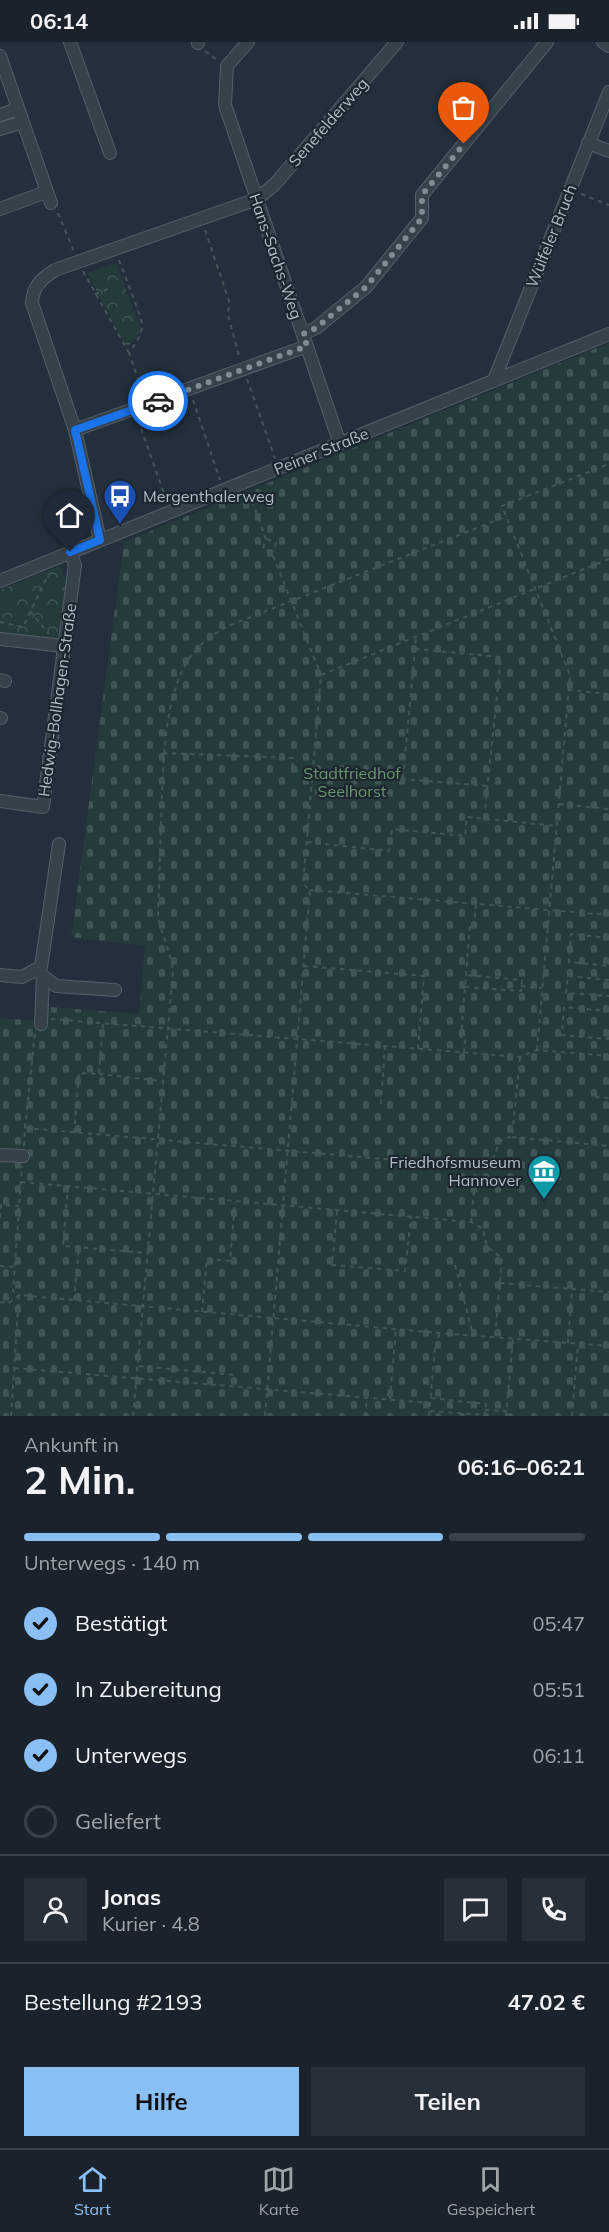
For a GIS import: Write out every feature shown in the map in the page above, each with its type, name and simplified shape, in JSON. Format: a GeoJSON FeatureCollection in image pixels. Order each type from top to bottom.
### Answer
{"type":"FeatureCollection","features":[{"type":"Feature","properties":{"kind":"street"},"geometry":{"type":"LineString","coordinates":[[70,42],[110,153]]}},
{"type":"Feature","properties":{"kind":"street"},"geometry":{"type":"LineString","coordinates":[[227,66],[248,42]]}},
{"type":"Feature","properties":{"kind":"street","name":"Senefelderweg"},"geometry":{"type":"LineString","coordinates":[[257,199],[275,184],[397,42]]}},
{"type":"Feature","properties":{"kind":"street"},"geometry":{"type":"LineString","coordinates":[[75,430],[243,370],[305,340],[316,328],[366,287],[422,218],[422,195],[547,42]]}},
{"type":"Feature","properties":{"kind":"street"},"geometry":{"type":"LineString","coordinates":[[603,42],[609,46]]}},
{"type":"Feature","properties":{"kind":"street"},"geometry":{"type":"LineString","coordinates":[[0,56],[48,198],[0,209]]}},
{"type":"Feature","properties":{"kind":"street","name":"Hans-Sachs-Weg"},"geometry":{"type":"LineString","coordinates":[[227,66],[225,105],[340,444]]}},
{"type":"Feature","properties":{"kind":"street","name":"Wülfeler Bruch"},"geometry":{"type":"LineString","coordinates":[[494,380],[609,92]]}},
{"type":"Feature","properties":{"kind":"street"},"geometry":{"type":"LineString","coordinates":[[0,116],[18,109]]}},
{"type":"Feature","properties":{"kind":"street"},"geometry":{"type":"LineString","coordinates":[[0,129],[23,122]]}},
{"type":"Feature","properties":{"kind":"street"},"geometry":{"type":"LineString","coordinates":[[588,143],[609,151]]}},
{"type":"Feature","properties":{"kind":"street"},"geometry":{"type":"LineString","coordinates":[[100,540],[75,430],[32,303],[33,292],[41,280],[55,270],[257,199]]}},
{"type":"Feature","properties":{"kind":"street","name":"Peiner Straße"},"geometry":{"type":"LineString","coordinates":[[0,581],[609,334]]}},
{"type":"Feature","properties":{"kind":"street","name":"Hedwig-Bollhagen-Straße"},"geometry":{"type":"LineString","coordinates":[[0,801],[43,807],[58,646],[75,565],[70,552]]}},
{"type":"Feature","properties":{"kind":"street"},"geometry":{"type":"LineString","coordinates":[[0,639],[58,646]]}},
{"type":"Feature","properties":{"kind":"street"},"geometry":{"type":"LineString","coordinates":[[41,1023],[39,973],[58,844]]}},
{"type":"Feature","properties":{"kind":"street"},"geometry":{"type":"LineString","coordinates":[[0,975],[22,977],[39,973]]}},
{"type":"Feature","properties":{"kind":"street"},"geometry":{"type":"LineString","coordinates":[[39,973],[56,986],[115,990]]}},
{"type":"Feature","properties":{"kind":"street"},"geometry":{"type":"LineString","coordinates":[[0,1155],[22,1156]]}},
{"type":"Feature","properties":{"kind":"path"},"geometry":{"type":"LineString","coordinates":[[199,44],[227,66]]}},
{"type":"Feature","properties":{"kind":"path"},"geometry":{"type":"LineString","coordinates":[[570,189],[609,205]]}},
{"type":"Feature","properties":{"kind":"path"},"geometry":{"type":"LineString","coordinates":[[48,198],[57,211],[78,262],[129,353],[147,404]]}},
{"type":"Feature","properties":{"kind":"path"},"geometry":{"type":"LineString","coordinates":[[201,219],[229,301],[228,315],[243,370],[275,458]]}},
{"type":"Feature","properties":{"kind":"path"},"geometry":{"type":"LineString","coordinates":[[115,249],[143,328],[129,353]]}},
{"type":"Feature","properties":{"kind":"path"},"geometry":{"type":"LineString","coordinates":[[95,294],[108,289]]}},
{"type":"Feature","properties":{"kind":"path"},"geometry":{"type":"LineString","coordinates":[[189,389],[220,480]]}},
{"type":"Feature","properties":{"kind":"path"},"geometry":{"type":"LineString","coordinates":[[134,409],[167,502]]}},
{"type":"Feature","properties":{"kind":"path"},"geometry":{"type":"LineString","coordinates":[[537,1050],[570,675],[502,506],[609,464]]}},
{"type":"Feature","properties":{"kind":"path"},"geometry":{"type":"LineString","coordinates":[[244,482],[266,539],[263,548],[272,553],[321,675],[303,884],[310,890],[609,915]]}},
{"type":"Feature","properties":{"kind":"path"},"geometry":{"type":"LineString","coordinates":[[133,1416],[173,970],[171,955],[163,939],[158,918],[163,753],[172,703],[184,668],[193,652],[228,626],[507,516]]}},
{"type":"Feature","properties":{"kind":"path"},"geometry":{"type":"LineString","coordinates":[[266,539],[276,543],[272,553]]}},
{"type":"Feature","properties":{"kind":"path"},"geometry":{"type":"LineString","coordinates":[[321,675],[609,559]]}},
{"type":"Feature","properties":{"kind":"path"},"geometry":{"type":"LineString","coordinates":[[0,622],[23,627],[46,577],[41,564]]}},
{"type":"Feature","properties":{"kind":"path"},"geometry":{"type":"LineString","coordinates":[[30,611],[58,646]]}},
{"type":"Feature","properties":{"kind":"path"},"geometry":{"type":"LineString","coordinates":[[403,778],[416,636]]}},
{"type":"Feature","properties":{"kind":"path"},"geometry":{"type":"LineString","coordinates":[[415,649],[501,657],[484,819]]}},
{"type":"Feature","properties":{"kind":"path"},"geometry":{"type":"LineString","coordinates":[[568,690],[609,694]]}},
{"type":"Feature","properties":{"kind":"path"},"geometry":{"type":"LineString","coordinates":[[163,753],[293,758],[292,770],[488,786]]}},
{"type":"Feature","properties":{"kind":"path"},"geometry":{"type":"LineString","coordinates":[[559,804],[609,809]]}},
{"type":"Feature","properties":{"kind":"path"},"geometry":{"type":"LineString","coordinates":[[307,842],[389,851],[392,829],[465,836],[467,818],[556,826]]}},
{"type":"Feature","properties":{"kind":"path"},"geometry":{"type":"LineString","coordinates":[[265,1416],[285,1206],[310,890]]}},
{"type":"Feature","properties":{"kind":"path"},"geometry":{"type":"LineString","coordinates":[[464,1053],[465,1038],[461,1037],[465,987],[470,925],[474,926],[476,904]]}},
{"type":"Feature","properties":{"kind":"path"},"geometry":{"type":"LineString","coordinates":[[609,938],[571,934],[569,962],[609,966]]}},
{"type":"Feature","properties":{"kind":"path"},"geometry":{"type":"LineString","coordinates":[[304,966],[424,976],[418,1049]]}},
{"type":"Feature","properties":{"kind":"path"},"geometry":{"type":"LineString","coordinates":[[465,987],[521,991],[522,980],[466,975]]}},
{"type":"Feature","properties":{"kind":"path"},"geometry":{"type":"LineString","coordinates":[[609,980],[567,976],[566,993],[609,996]]}},
{"type":"Feature","properties":{"kind":"path"},"geometry":{"type":"LineString","coordinates":[[521,986],[542,988]]}},
{"type":"Feature","properties":{"kind":"path"},"geometry":{"type":"LineString","coordinates":[[609,1011],[564,1007],[562,1035],[608,1039],[609,1030]]}},
{"type":"Feature","properties":{"kind":"path"},"geometry":{"type":"LineString","coordinates":[[609,1056],[537,1050],[520,1058],[47,1018],[35,1028],[22,1156],[13,1291],[19,1295],[142,1307],[609,1346]]}},
{"type":"Feature","properties":{"kind":"path"},"geometry":{"type":"LineString","coordinates":[[99,1074],[103,1023]]}},
{"type":"Feature","properties":{"kind":"path"},"geometry":{"type":"LineString","coordinates":[[381,1104],[385,1046]]}},
{"type":"Feature","properties":{"kind":"path"},"geometry":{"type":"LineString","coordinates":[[512,1137],[520,1058]]}},
{"type":"Feature","properties":{"kind":"path"},"geometry":{"type":"LineString","coordinates":[[74,1133],[80,1073],[162,1081]]}},
{"type":"Feature","properties":{"kind":"path"},"geometry":{"type":"LineString","coordinates":[[595,1097],[609,1098]]}},
{"type":"Feature","properties":{"kind":"path"},"geometry":{"type":"LineString","coordinates":[[25,1128],[476,1167],[492,1160],[499,1142],[504,1138],[609,1146]]}},
{"type":"Feature","properties":{"kind":"path"},"geometry":{"type":"LineString","coordinates":[[471,1222],[476,1167]]}},
{"type":"Feature","properties":{"kind":"path"},"geometry":{"type":"LineString","coordinates":[[21,1182],[471,1222],[483,1229],[487,1247],[502,1258],[495,1338]]}},
{"type":"Feature","properties":{"kind":"path"},"geometry":{"type":"LineString","coordinates":[[68,1186],[63,1246],[147,1253]]}},
{"type":"Feature","properties":{"kind":"path"},"geometry":{"type":"LineString","coordinates":[[202,1312],[207,1259],[230,1261],[235,1202]]}},
{"type":"Feature","properties":{"kind":"path"},"geometry":{"type":"LineString","coordinates":[[0,1218],[1,1205],[19,1206]]}},
{"type":"Feature","properties":{"kind":"path"},"geometry":{"type":"LineString","coordinates":[[337,1210],[332,1265],[405,1271],[411,1217]]}},
{"type":"Feature","properties":{"kind":"path"},"geometry":{"type":"LineString","coordinates":[[74,1300],[79,1247]]}},
{"type":"Feature","properties":{"kind":"path"},"geometry":{"type":"LineString","coordinates":[[455,1265],[473,1336]]}},
{"type":"Feature","properties":{"kind":"path"},"geometry":{"type":"LineString","coordinates":[[0,1266],[15,1267]]}},
{"type":"Feature","properties":{"kind":"path"},"geometry":{"type":"LineString","coordinates":[[500,1283],[609,1292]]}},
{"type":"Feature","properties":{"kind":"path"},"geometry":{"type":"LineString","coordinates":[[568,1343],[572,1289]]}},
{"type":"Feature","properties":{"kind":"path"},"geometry":{"type":"LineString","coordinates":[[0,1302],[9,1303],[19,1295]]}},
{"type":"Feature","properties":{"kind":"path"},"geometry":{"type":"LineString","coordinates":[[11,1416],[19,1295]]}},
{"type":"Feature","properties":{"kind":"path"},"geometry":{"type":"LineString","coordinates":[[390,1400],[396,1329]]}},
{"type":"Feature","properties":{"kind":"path"},"geometry":{"type":"LineString","coordinates":[[429,1416],[435,1348],[438,1348],[439,1333]]}},
{"type":"Feature","properties":{"kind":"path"},"geometry":{"type":"LineString","coordinates":[[506,1416],[513,1339]]}},
{"type":"Feature","properties":{"kind":"path"},"geometry":{"type":"LineString","coordinates":[[572,1416],[578,1344]]}},
{"type":"Feature","properties":{"kind":"path"},"geometry":{"type":"LineString","coordinates":[[137,1366],[235,1375],[234,1386]]}},
{"type":"Feature","properties":{"kind":"path"},"geometry":{"type":"LineString","coordinates":[[14,1368],[430,1403]]}},
{"type":"Feature","properties":{"kind":"path"},"geometry":{"type":"LineString","coordinates":[[366,1416],[367,1397]]}},
{"type":"Feature","properties":{"kind":"path"},"geometry":{"type":"LineString","coordinates":[[430,1410],[485,1415],[486,1404],[431,1398]]}},
{"type":"Feature","properties":{"kind":"path"},"geometry":{"type":"LineString","coordinates":[[485,1410],[507,1411]]}},
{"type":"Feature","properties":{"kind":"green space"},"geometry":{"type":"Polygon","coordinates":[[[116,263],[140,327],[137,337],[127,347],[87,273],[116,263]]]}},
{"type":"Feature","properties":{"kind":"green space","name":"Stadtfriedhof Seelhorst"},"geometry":{"type":"Polygon","coordinates":[[[609,343],[609,1416],[0,1416],[0,1018],[36,1021],[38,1006],[139,1014],[145,946],[71,937],[124,542],[609,343]]]}},
{"type":"Feature","properties":{"kind":"green space"},"geometry":{"type":"Polygon","coordinates":[[[60,566],[66,579],[57,641],[0,634],[0,590],[60,566]]]}},
{"type":"Feature","properties":{"kind":"way so far"},"geometry":{"type":"LineString","coordinates":[[158,401],[307,346],[303,334],[316,328],[366,287],[422,218],[422,195],[464,144]]}},
{"type":"Feature","properties":{"kind":"place","name":"Mergenthalerweg"},"geometry":{"type":"Point","coordinates":[120,525]}},
{"type":"Feature","properties":{"kind":"place","name":"Friedhofsmuseum Hannover"},"geometry":{"type":"Point","coordinates":[544,1200]}},
{"type":"Feature","properties":{"kind":"route"},"geometry":{"type":"LineString","coordinates":[[70,552],[100,540],[75,430],[158,401]]}}]}
